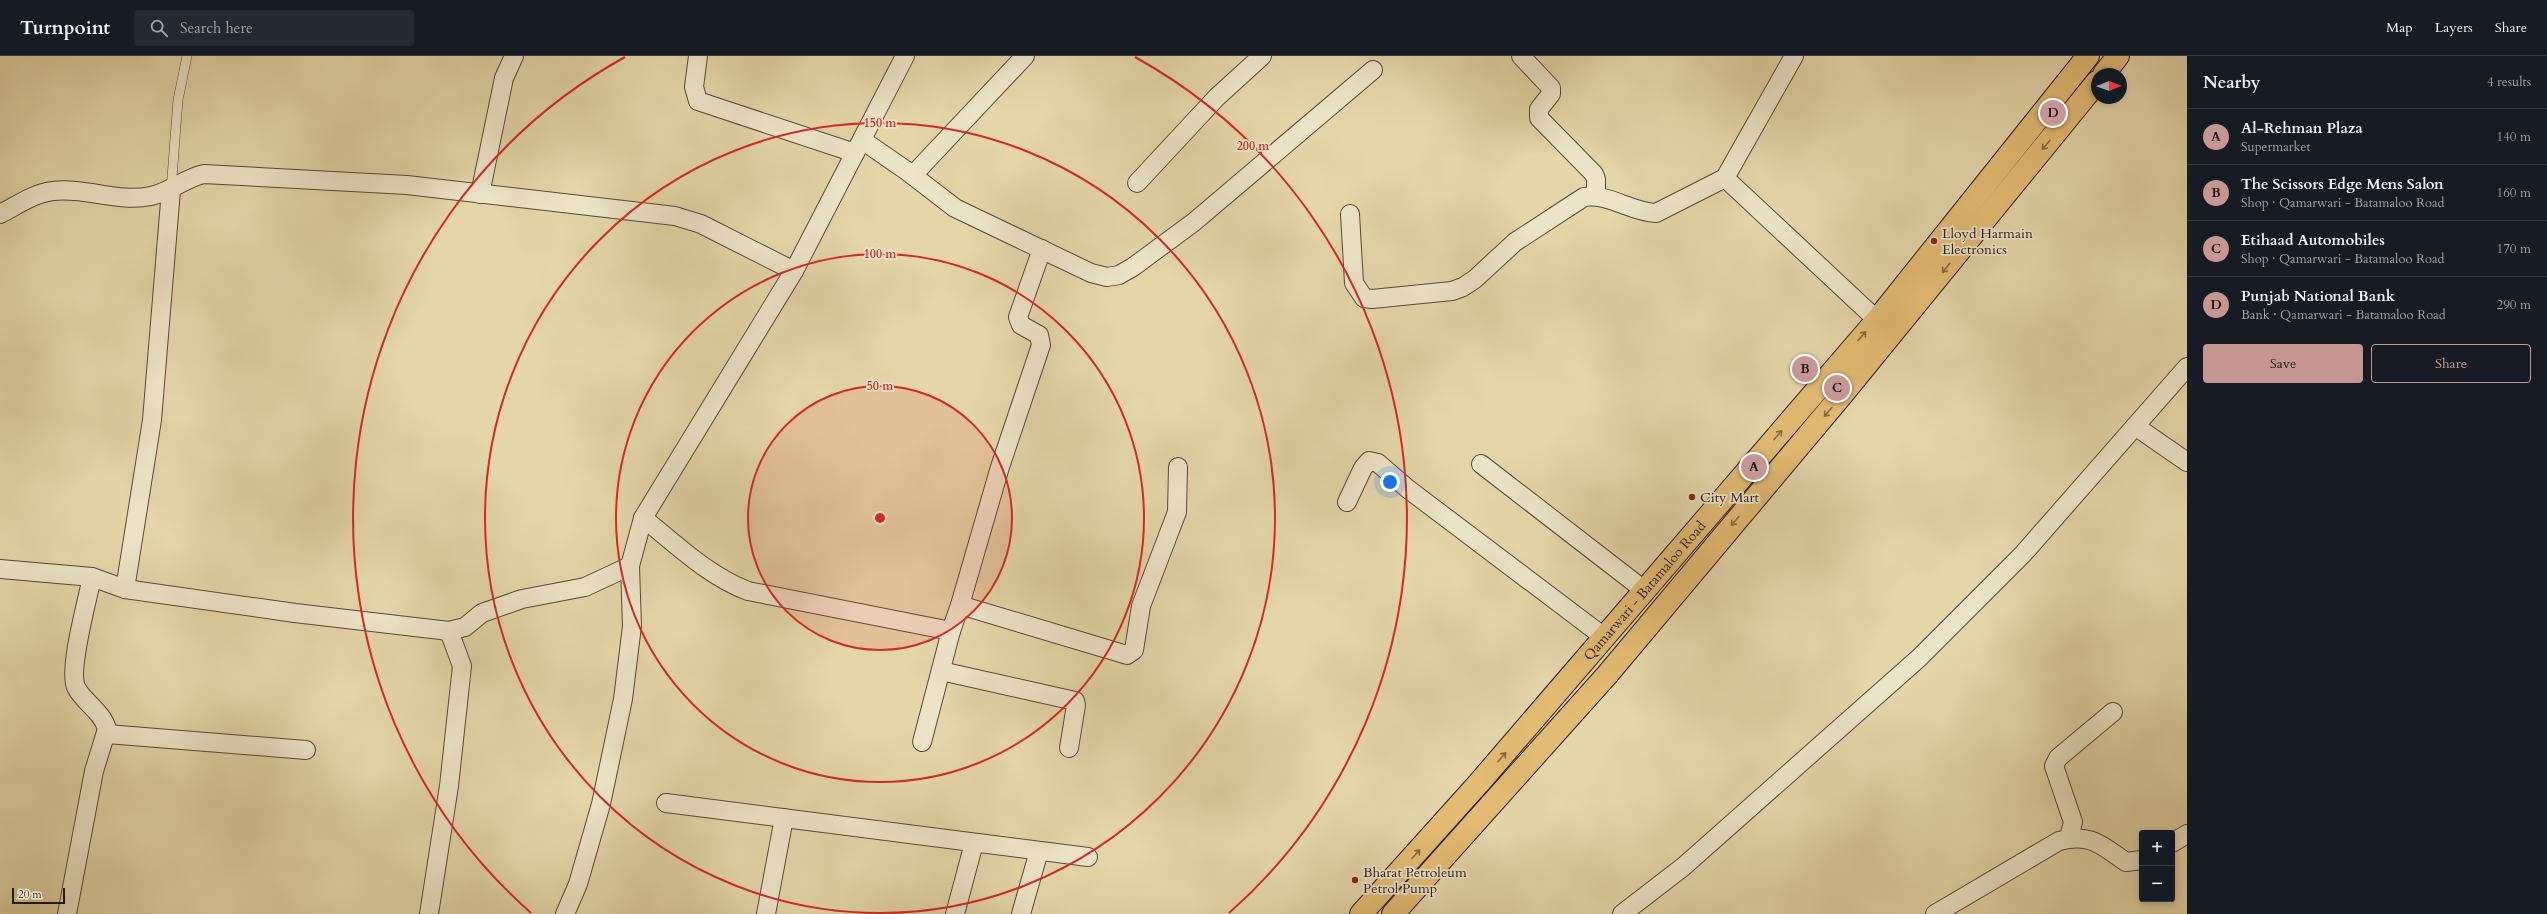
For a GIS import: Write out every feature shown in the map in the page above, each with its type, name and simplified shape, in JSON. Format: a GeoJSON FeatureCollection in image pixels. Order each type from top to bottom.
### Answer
{"type":"FeatureCollection","features":[{"type":"Feature","properties":{"kind":"main road","name":"Qamarwari - Batamaloo Road"},"geometry":{"type":"LineString","coordinates":[[1361,914],[1478,784],[1877,320],[2088,56]]}},
{"type":"Feature","properties":{"kind":"main road"},"geometry":{"type":"LineString","coordinates":[[2109,68],[2118,56]]}},
{"type":"Feature","properties":{"kind":"main road","name":"Qamarwari - Batamaloo Road"},"geometry":{"type":"LineString","coordinates":[[1393,914],[1606,675],[1841,396],[2091,89]]}},
{"type":"Feature","properties":{"kind":"street"},"geometry":{"type":"LineString","coordinates":[[480,194],[504,78],[514,56]]}},
{"type":"Feature","properties":{"kind":"street"},"geometry":{"type":"LineString","coordinates":[[698,56],[694,87],[698,102],[858,146],[913,175],[955,208],[1091,273],[1108,277],[1119,275],[1133,267],[1194,222],[1374,70]]}},
{"type":"Feature","properties":{"kind":"street"},"geometry":{"type":"LineString","coordinates":[[565,914],[578,884],[601,804],[622,699],[632,626],[630,566],[643,518],[794,271],[905,56]]}},
{"type":"Feature","properties":{"kind":"street"},"geometry":{"type":"LineString","coordinates":[[913,175],[1025,56]]}},
{"type":"Feature","properties":{"kind":"street"},"geometry":{"type":"LineString","coordinates":[[1137,183],[1217,97],[1262,56]]}},
{"type":"Feature","properties":{"kind":"street"},"geometry":{"type":"LineString","coordinates":[[1521,56],[1551,88],[1551,94],[1539,109],[1540,118],[1594,174],[1596,179],[1596,195]]}},
{"type":"Feature","properties":{"kind":"street"},"geometry":{"type":"LineString","coordinates":[[1350,214],[1354,283],[1364,298],[1372,299],[1452,291],[1463,287],[1475,279],[1515,242],[1584,197],[1596,195],[1646,213],[1656,213],[1725,178],[1794,56]]}},
{"type":"Feature","properties":{"kind":"street"},"geometry":{"type":"LineString","coordinates":[[0,214],[36,196],[53,191],[124,198],[151,196],[171,190],[195,176],[216,173],[406,185],[675,216],[701,224],[794,271]]}},
{"type":"Feature","properties":{"kind":"street"},"geometry":{"type":"LineString","coordinates":[[1725,178],[1877,320]]}},
{"type":"Feature","properties":{"kind":"street"},"geometry":{"type":"LineString","coordinates":[[125,589],[152,420],[171,190]]}},
{"type":"Feature","properties":{"kind":"street"},"geometry":{"type":"LineString","coordinates":[[922,742],[951,631],[1000,467],[1041,345],[1039,335],[1022,325],[1018,316],[1042,250]]}},
{"type":"Feature","properties":{"kind":"street"},"geometry":{"type":"LineString","coordinates":[[1622,914],[1683,867],[1919,658],[2023,554],[2187,367]]}},
{"type":"Feature","properties":{"kind":"street"},"geometry":{"type":"LineString","coordinates":[[2136,426],[2187,462]]}},
{"type":"Feature","properties":{"kind":"street"},"geometry":{"type":"LineString","coordinates":[[1347,502],[1363,468],[1370,461],[1378,463],[1408,490],[1604,637]]}},
{"type":"Feature","properties":{"kind":"street"},"geometry":{"type":"LineString","coordinates":[[1481,464],[1644,590]]}},
{"type":"Feature","properties":{"kind":"street"},"geometry":{"type":"LineString","coordinates":[[960,605],[1120,654],[1131,653],[1135,644],[1141,606],[1177,512],[1178,467]]}},
{"type":"Feature","properties":{"kind":"street"},"geometry":{"type":"LineString","coordinates":[[643,518],[703,566],[733,585],[748,591],[951,631]]}},
{"type":"Feature","properties":{"kind":"street"},"geometry":{"type":"LineString","coordinates":[[0,569],[92,577],[125,589],[295,613],[449,631],[465,627],[482,613],[522,599],[585,587],[630,566]]}},
{"type":"Feature","properties":{"kind":"street"},"geometry":{"type":"LineString","coordinates":[[67,914],[94,771],[107,734],[106,724],[76,687],[73,678],[75,658],[92,577]]}},
{"type":"Feature","properties":{"kind":"street"},"geometry":{"type":"LineString","coordinates":[[429,914],[449,786],[462,666],[449,631]]}},
{"type":"Feature","properties":{"kind":"street"},"geometry":{"type":"LineString","coordinates":[[941,671],[1074,701],[1076,705],[1069,748]]}},
{"type":"Feature","properties":{"kind":"street"},"geometry":{"type":"LineString","coordinates":[[2069,838],[2073,822],[2054,770],[2055,762],[2113,712]]}},
{"type":"Feature","properties":{"kind":"street"},"geometry":{"type":"LineString","coordinates":[[107,734],[306,750]]}},
{"type":"Feature","properties":{"kind":"street"},"geometry":{"type":"LineString","coordinates":[[666,803],[974,843],[1088,856]]}},
{"type":"Feature","properties":{"kind":"street"},"geometry":{"type":"LineString","coordinates":[[766,914],[784,818]]}},
{"type":"Feature","properties":{"kind":"street"},"geometry":{"type":"LineString","coordinates":[[2175,841],[2187,834]]}},
{"type":"Feature","properties":{"kind":"street"},"geometry":{"type":"LineString","coordinates":[[1935,914],[2059,840],[2069,838],[2092,839],[2126,862],[2139,860]]}},
{"type":"Feature","properties":{"kind":"street"},"geometry":{"type":"LineString","coordinates":[[955,914],[974,843]]}},
{"type":"Feature","properties":{"kind":"street"},"geometry":{"type":"LineString","coordinates":[[1021,914],[1039,851]]}},
{"type":"Feature","properties":{"kind":"lane"},"geometry":{"type":"LineString","coordinates":[[171,190],[178,100],[187,56]]}},
{"type":"Feature","properties":{"kind":"place","name":"Punjab National Bank"},"geometry":{"type":"Point","coordinates":[2053,113]}},
{"type":"Feature","properties":{"kind":"place","name":"Lloyd Harmain Electronics"},"geometry":{"type":"Point","coordinates":[1934,241]}},
{"type":"Feature","properties":{"kind":"place","name":"The Scissors Edge Mens Salon"},"geometry":{"type":"Point","coordinates":[1805,369]}},
{"type":"Feature","properties":{"kind":"place","name":"Etihaad Automobiles"},"geometry":{"type":"Point","coordinates":[1837,388]}},
{"type":"Feature","properties":{"kind":"place","name":"Al-Rehman Plaza"},"geometry":{"type":"Point","coordinates":[1754,467]}},
{"type":"Feature","properties":{"kind":"place","name":"City Mart"},"geometry":{"type":"Point","coordinates":[1692,497]}},
{"type":"Feature","properties":{"kind":"place","name":"Bharat Petroleum Petrol Pump"},"geometry":{"type":"Point","coordinates":[1355,880]}}]}
